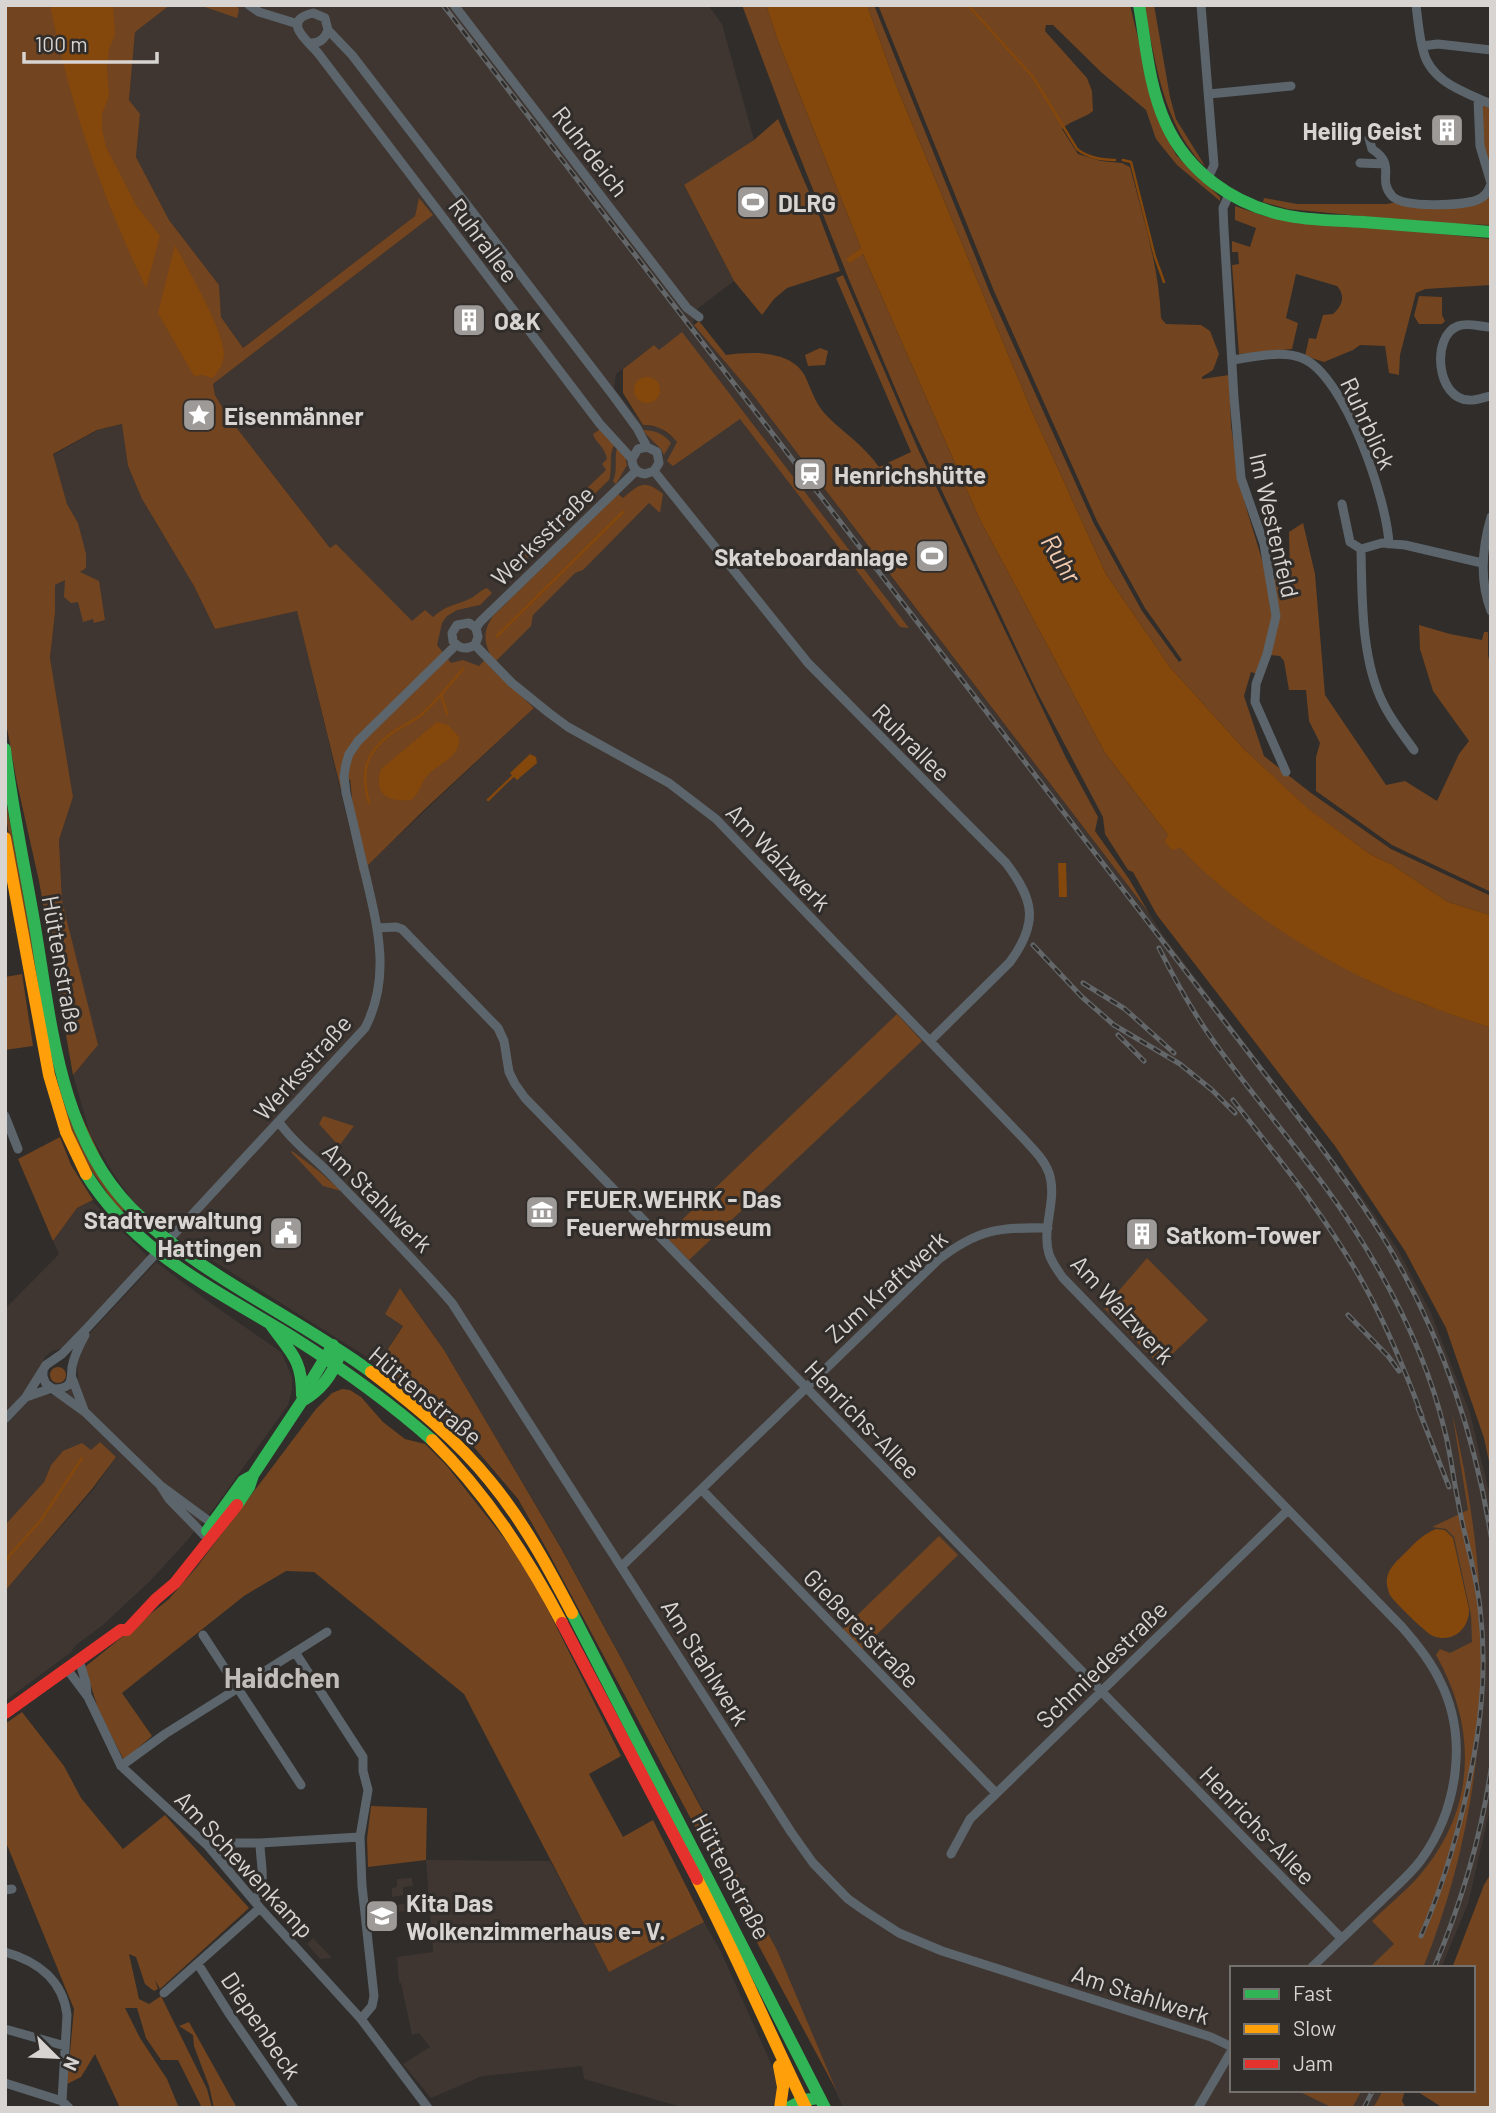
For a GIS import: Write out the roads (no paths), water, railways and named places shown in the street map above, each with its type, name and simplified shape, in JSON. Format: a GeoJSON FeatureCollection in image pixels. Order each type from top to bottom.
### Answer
{"type":"FeatureCollection","features":[{"type":"Feature","properties":{"kind":"main road"},"geometry":{"type":"LineString","coordinates":[[1139,5],[1155,86],[1166,125],[1184,154],[1207,180],[1228,195],[1260,210],[1287,216],[1491,232]]}},
{"type":"Feature","properties":{"kind":"main road","name":"Hüttenstraße"},"geometry":{"type":"LineString","coordinates":[[5,749],[57,1046],[73,1112],[86,1144],[106,1178],[149,1224],[203,1264],[337,1349],[407,1401],[466,1454],[512,1510],[533,1543],[754,1963],[814,2104]]}},
{"type":"Feature","properties":{"kind":"main road","name":"Hüttenstraße"},"geometry":{"type":"LineString","coordinates":[[5,838],[49,1075],[69,1142],[94,1187],[123,1222],[158,1252],[330,1363],[394,1408],[452,1460],[492,1507],[522,1550],[565,1626],[732,1947],[764,2021],[814,2104]]}},
{"type":"Feature","properties":{"kind":"main road"},"geometry":{"type":"LineString","coordinates":[[271,1325],[300,1362],[303,1379],[302,1401]]}},
{"type":"Feature","properties":{"kind":"main road"},"geometry":{"type":"LineString","coordinates":[[5,1713],[121,1630],[211,1531],[243,1481],[253,1475],[302,1401],[314,1395],[337,1349]]}},
{"type":"Feature","properties":{"kind":"main road"},"geometry":{"type":"LineString","coordinates":[[764,2021],[783,2079],[784,2091],[780,2108]]}},
{"type":"Feature","properties":{"kind":"main road"},"geometry":{"type":"LineString","coordinates":[[788,2108],[814,2104]]}},
{"type":"Feature","properties":{"kind":"street"},"geometry":{"type":"LineString","coordinates":[[249,5],[259,12],[298,24]]}},
{"type":"Feature","properties":{"kind":"street","name":"Ruhrdeich"},"geometry":{"type":"LineString","coordinates":[[454,5],[687,308],[699,317]]}},
{"type":"Feature","properties":{"kind":"street"},"geometry":{"type":"LineString","coordinates":[[1201,5],[1214,165],[1207,180]]}},
{"type":"Feature","properties":{"kind":"street"},"geometry":{"type":"LineString","coordinates":[[1416,5],[1427,62],[1438,76],[1461,91],[1491,104]]}},
{"type":"Feature","properties":{"kind":"street","name":"Ruhrallee"},"geometry":{"type":"LineString","coordinates":[[636,471],[632,459],[594,416],[309,43],[300,35],[298,24],[313,9],[325,18],[328,30],[352,55],[638,428],[648,447],[657,452],[659,463],[654,471],[808,663],[1006,863],[1022,884],[1030,913],[1029,925],[1021,947],[1010,962],[930,1041]]}},
{"type":"Feature","properties":{"kind":"street"},"geometry":{"type":"LineString","coordinates":[[309,43],[322,40],[328,30]]}},
{"type":"Feature","properties":{"kind":"street"},"geometry":{"type":"LineString","coordinates":[[1422,46],[1438,44],[1491,50]]}},
{"type":"Feature","properties":{"kind":"street"},"geometry":{"type":"LineString","coordinates":[[1209,94],[1291,86]]}},
{"type":"Feature","properties":{"kind":"street"},"geometry":{"type":"LineString","coordinates":[[1369,138],[1372,149],[1382,156],[1385,164],[1385,191],[1398,200],[1438,205],[1479,199],[1488,193],[1491,184],[1480,146],[1478,99]]}},
{"type":"Feature","properties":{"kind":"street"},"geometry":{"type":"LineString","coordinates":[[1360,163],[1385,164]]}},
{"type":"Feature","properties":{"kind":"street","name":"Im Westenfeld"},"geometry":{"type":"LineString","coordinates":[[1228,195],[1223,208],[1241,478],[1263,540],[1276,616],[1256,684],[1255,698],[1264,725],[1286,772]]}},
{"type":"Feature","properties":{"kind":"street"},"geometry":{"type":"LineString","coordinates":[[1491,327],[1464,325],[1451,330],[1443,343],[1441,369],[1448,388],[1459,398],[1468,400],[1491,396]]}},
{"type":"Feature","properties":{"kind":"street","name":"Ruhrblick"},"geometry":{"type":"LineString","coordinates":[[1233,360],[1292,356],[1310,362],[1322,373],[1366,453],[1385,515],[1389,544]]}},
{"type":"Feature","properties":{"kind":"street"},"geometry":{"type":"LineString","coordinates":[[632,459],[638,449],[648,447]]}},
{"type":"Feature","properties":{"kind":"street"},"geometry":{"type":"LineString","coordinates":[[636,471],[645,474],[654,471]]}},
{"type":"Feature","properties":{"kind":"street","name":"Werksstraße"},"geometry":{"type":"LineString","coordinates":[[5,1419],[26,1396],[48,1363],[88,1327],[359,1036],[376,1005],[380,983],[380,953],[377,928],[346,793],[344,776],[349,754],[363,735],[456,645],[452,637],[457,625],[465,622],[476,628],[504,597],[636,471]]}},
{"type":"Feature","properties":{"kind":"street"},"geometry":{"type":"LineString","coordinates":[[1342,504],[1349,539],[1356,548],[1382,543],[1420,548],[1482,563]]}},
{"type":"Feature","properties":{"kind":"street"},"geometry":{"type":"LineString","coordinates":[[1491,517],[1482,563],[1484,588],[1491,611]]}},
{"type":"Feature","properties":{"kind":"street"},"geometry":{"type":"LineString","coordinates":[[1361,549],[1362,598],[1372,674],[1385,707],[1414,750]]}},
{"type":"Feature","properties":{"kind":"street"},"geometry":{"type":"LineString","coordinates":[[456,645],[465,649],[475,645],[478,637],[476,628]]}},
{"type":"Feature","properties":{"kind":"street","name":"Am Walzwerk"},"geometry":{"type":"LineString","coordinates":[[475,645],[512,683],[568,727],[669,783],[716,819],[1040,1156],[1052,1185],[1047,1245],[1063,1278],[1402,1627],[1425,1655],[1440,1680],[1450,1705],[1455,1731],[1454,1787],[1440,1828],[1410,1873],[1313,1966]]}},
{"type":"Feature","properties":{"kind":"street","name":"Henrichs-Allee"},"geometry":{"type":"LineString","coordinates":[[377,928],[396,926],[402,929],[498,1027],[504,1041],[509,1072],[525,1098],[1341,1938]]}},
{"type":"Feature","properties":{"kind":"street"},"geometry":{"type":"LineString","coordinates":[[5,1116],[18,1149]]}},
{"type":"Feature","properties":{"kind":"street","name":"Am Stahlwerk"},"geometry":{"type":"LineString","coordinates":[[279,1122],[288,1135],[319,1162],[420,1266],[452,1303],[791,1832],[813,1863],[848,1899],[864,1912],[923,1944],[1211,2037],[1230,2047]]}},
{"type":"Feature","properties":{"kind":"street","name":"Zum Kraftwerk"},"geometry":{"type":"LineString","coordinates":[[622,1566],[949,1251],[989,1230],[1011,1227],[1048,1228]]}},
{"type":"Feature","properties":{"kind":"street","name":"Werksstraße"},"geometry":{"type":"LineString","coordinates":[[72,1373],[78,1349],[88,1327]]}},
{"type":"Feature","properties":{"kind":"street"},"geometry":{"type":"LineString","coordinates":[[55,1359],[64,1360],[72,1373],[85,1412]]}},
{"type":"Feature","properties":{"kind":"street"},"geometry":{"type":"LineString","coordinates":[[43,1370],[44,1380],[85,1412],[211,1531]]}},
{"type":"Feature","properties":{"kind":"street"},"geometry":{"type":"LineString","coordinates":[[26,1396],[68,1385],[72,1373]]}},
{"type":"Feature","properties":{"kind":"street"},"geometry":{"type":"LineString","coordinates":[[160,1485],[169,1499],[211,1531]]}},
{"type":"Feature","properties":{"kind":"street","name":"Gießereistraße"},"geometry":{"type":"LineString","coordinates":[[702,1490],[996,1793]]}},
{"type":"Feature","properties":{"kind":"street","name":"Schmiedestraße"},"geometry":{"type":"LineString","coordinates":[[951,1854],[970,1819],[1288,1510]]}},
{"type":"Feature","properties":{"kind":"street"},"geometry":{"type":"LineString","coordinates":[[121,1766],[158,1738],[327,1632]]}},
{"type":"Feature","properties":{"kind":"street"},"geometry":{"type":"LineString","coordinates":[[203,1635],[301,1785]]}},
{"type":"Feature","properties":{"kind":"street"},"geometry":{"type":"LineString","coordinates":[[295,1652],[363,1757],[368,1790],[360,1837],[362,1886],[374,1996],[372,2006],[361,2019]]}},
{"type":"Feature","properties":{"kind":"street","name":"Am Schewenkamp"},"geometry":{"type":"LineString","coordinates":[[79,1660],[88,1697]]}},
{"type":"Feature","properties":{"kind":"street","name":"Am Schewenkamp"},"geometry":{"type":"LineString","coordinates":[[67,1669],[88,1697],[121,1766],[208,1846],[361,2019],[428,2108]]}},
{"type":"Feature","properties":{"kind":"street"},"geometry":{"type":"LineString","coordinates":[[229,1843],[360,1837]]}},
{"type":"Feature","properties":{"kind":"street"},"geometry":{"type":"LineString","coordinates":[[257,1904],[262,1886],[260,1843]]}},
{"type":"Feature","properties":{"kind":"street","name":"Diepenbeck"},"geometry":{"type":"LineString","coordinates":[[164,1993],[198,1964],[257,1904]]}},
{"type":"Feature","properties":{"kind":"street"},"geometry":{"type":"LineString","coordinates":[[5,1952],[44,1970],[61,1991],[65,2001],[65,2104],[5,2083]]}},
{"type":"Feature","properties":{"kind":"street","name":"Diepenbeck"},"geometry":{"type":"LineString","coordinates":[[198,1964],[295,2108]]}},
{"type":"Feature","properties":{"kind":"street"},"geometry":{"type":"LineString","coordinates":[[5,2029],[65,2046]]}},
{"type":"Feature","properties":{"kind":"street"},"geometry":{"type":"LineString","coordinates":[[1198,2108],[1230,2052]]}},
{"type":"Feature","properties":{"kind":"water"},"geometry":{"type":"Polygon","coordinates":[[[50,5],[113,5],[115,35],[109,49],[109,96],[102,114],[102,130],[106,147],[136,205],[160,236],[146,288],[115,219],[89,150],[67,78],[50,5]]]}},
{"type":"Feature","properties":{"kind":"water","name":"Ruhr"},"geometry":{"type":"Polygon","coordinates":[[[766,5],[867,5],[896,85],[1030,407],[1106,574],[1170,667],[1244,749],[1307,808],[1370,854],[1391,864],[1448,902],[1491,915],[1491,1028],[1397,994],[1317,953],[1244,905],[1180,848],[1172,850],[1165,842],[1168,835],[1105,753],[980,520],[863,254],[850,263],[846,259],[861,248],[766,5]]]}},
{"type":"Feature","properties":{"kind":"water"},"geometry":{"type":"Polygon","coordinates":[[[175,245],[204,300],[222,344],[223,361],[212,378],[194,376],[158,313],[175,245]]]}},
{"type":"Feature","properties":{"kind":"water"},"geometry":{"type":"Polygon","coordinates":[[[647,377],[656,381],[660,390],[656,399],[647,403],[638,399],[634,390],[638,381],[647,377]]]}},
{"type":"Feature","properties":{"kind":"water"},"geometry":{"type":"Polygon","coordinates":[[[437,722],[448,725],[459,737],[459,744],[453,755],[427,776],[411,800],[395,800],[384,795],[379,785],[381,769],[437,722]]]}},
{"type":"Feature","properties":{"kind":"water"},"geometry":{"type":"Polygon","coordinates":[[[530,754],[536,757],[537,763],[517,780],[510,773],[530,754]]]}},
{"type":"Feature","properties":{"kind":"water"},"geometry":{"type":"Polygon","coordinates":[[[1058,863],[1066,863],[1067,897],[1059,897],[1058,863]]]}},
{"type":"Feature","properties":{"kind":"water"},"geometry":{"type":"Polygon","coordinates":[[[1436,1529],[1445,1530],[1453,1538],[1469,1609],[1469,1616],[1463,1628],[1459,1633],[1447,1638],[1433,1636],[1424,1630],[1392,1598],[1387,1585],[1388,1574],[1394,1564],[1427,1533],[1436,1529]]]}},
{"type":"Feature","properties":{"kind":"waterway"},"geometry":{"type":"LineString","coordinates":[[968,5],[1033,77],[1077,149],[1095,157],[1115,160]]}},
{"type":"Feature","properties":{"kind":"waterway"},"geometry":{"type":"LineString","coordinates":[[1123,160],[1131,162],[1164,282]]}},
{"type":"Feature","properties":{"kind":"waterway"},"geometry":{"type":"LineString","coordinates":[[497,636],[623,512]]}},
{"type":"Feature","properties":{"kind":"waterway"},"geometry":{"type":"LineString","coordinates":[[369,803],[365,774],[374,750],[389,735],[422,714],[463,669]]}},
{"type":"Feature","properties":{"kind":"waterway"},"geometry":{"type":"LineString","coordinates":[[441,694],[447,714]]}},
{"type":"Feature","properties":{"kind":"waterway"},"geometry":{"type":"LineString","coordinates":[[488,800],[513,776]]}},
{"type":"Feature","properties":{"kind":"waterway"},"geometry":{"type":"LineString","coordinates":[[5,1564],[41,1520],[82,1458]]}},
{"type":"Feature","properties":{"kind":"railway"},"geometry":{"type":"LineString","coordinates":[[443,5],[1331,1160],[1386,1242],[1423,1311],[1465,1421],[1491,1536]]}},
{"type":"Feature","properties":{"kind":"railway"},"geometry":{"type":"LineString","coordinates":[[1033,945],[1082,997],[1114,1025],[1180,1064],[1235,1113]]}},
{"type":"Feature","properties":{"kind":"railway"},"geometry":{"type":"LineString","coordinates":[[1159,948],[1209,1035],[1322,1182],[1369,1253],[1408,1327],[1438,1405],[1478,1594],[1483,1680],[1475,1749],[1462,1814],[1441,1884],[1421,1936]]}},
{"type":"Feature","properties":{"kind":"railway"},"geometry":{"type":"LineString","coordinates":[[1083,983],[1125,1009],[1174,1053]]}},
{"type":"Feature","properties":{"kind":"railway"},"geometry":{"type":"LineString","coordinates":[[1118,1035],[1144,1061]]}},
{"type":"Feature","properties":{"kind":"railway"},"geometry":{"type":"LineString","coordinates":[[1233,1100],[1302,1189],[1349,1259],[1388,1332],[1422,1416]]}},
{"type":"Feature","properties":{"kind":"railway"},"geometry":{"type":"LineString","coordinates":[[1348,1315],[1399,1371]]}},
{"type":"Feature","properties":{"kind":"railway"},"geometry":{"type":"LineString","coordinates":[[1418,1408],[1449,1487]]}},
{"type":"Feature","properties":{"kind":"railway"},"geometry":{"type":"LineString","coordinates":[[1435,1966],[1469,1870],[1491,1769]]}},
{"type":"Feature","properties":{"kind":"railway"},"geometry":{"type":"LineString","coordinates":[[1364,2108],[1372,2092]]}},
{"type":"Feature","properties":{"kind":"place","name":"Heilig Geist"},"geometry":{"type":"Point","coordinates":[1447,130]}},
{"type":"Feature","properties":{"kind":"place","name":"DLRG"},"geometry":{"type":"Point","coordinates":[753,202]}},
{"type":"Feature","properties":{"kind":"place","name":"O&K"},"geometry":{"type":"Point","coordinates":[469,320]}},
{"type":"Feature","properties":{"kind":"place","name":"Eisenmänner"},"geometry":{"type":"Point","coordinates":[199,415]}},
{"type":"Feature","properties":{"kind":"place","name":"Henrichshütte"},"geometry":{"type":"Point","coordinates":[810,474]}},
{"type":"Feature","properties":{"kind":"place","name":"Skateboardanlage"},"geometry":{"type":"Point","coordinates":[932,556]}},
{"type":"Feature","properties":{"kind":"place","name":"FEUER.WEHRK - Das Feuerwehrmuseum"},"geometry":{"type":"Point","coordinates":[542,1212]}},
{"type":"Feature","properties":{"kind":"place","name":"Stadtverwaltung Hattingen"},"geometry":{"type":"Point","coordinates":[286,1233]}},
{"type":"Feature","properties":{"kind":"place","name":"Satkom-Tower"},"geometry":{"type":"Point","coordinates":[1142,1234]}},
{"type":"Feature","properties":{"kind":"place","name":"Kita Das Wolkenzimmerhaus e- V."},"geometry":{"type":"Point","coordinates":[382,1916]}},
{"type":"Feature","properties":{"kind":"district","name":"Haidchen"},"geometry":{"type":"Point","coordinates":[282,1677]}}]}
